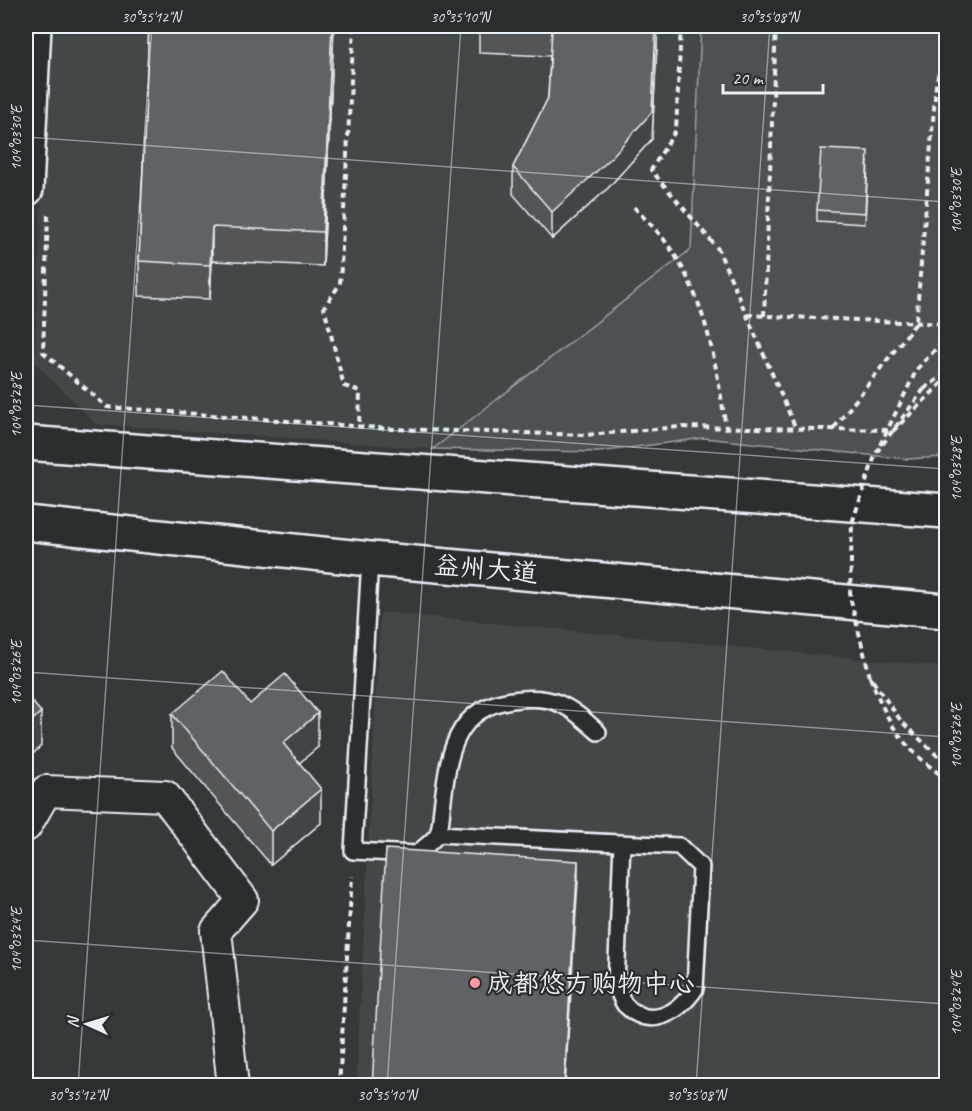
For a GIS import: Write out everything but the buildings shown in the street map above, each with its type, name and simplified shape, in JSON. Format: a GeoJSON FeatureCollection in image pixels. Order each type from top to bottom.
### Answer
{"type":"FeatureCollection","features":[{"type":"Feature","properties":{"kind":"main road"},"geometry":{"type":"LineString","coordinates":[[26,189],[34,26]]}},
{"type":"Feature","properties":{"kind":"main road"},"geometry":{"type":"LineString","coordinates":[[26,443],[946,511]]}},
{"type":"Feature","properties":{"kind":"main road","name":"益州大道"},"geometry":{"type":"LineString","coordinates":[[26,523],[370,559],[946,611]]}},
{"type":"Feature","properties":{"kind":"street"},"geometry":{"type":"LineString","coordinates":[[26,826],[46,791],[165,796],[243,900],[216,931],[233,1086]]}},
{"type":"Feature","properties":{"kind":"lane"},"geometry":{"type":"LineString","coordinates":[[370,559],[353,851],[417,854],[438,834],[447,763],[455,736],[474,715],[498,701],[531,697],[569,705],[598,732]]}},
{"type":"Feature","properties":{"kind":"lane"},"geometry":{"type":"LineString","coordinates":[[438,834],[622,843],[679,846],[701,867],[695,989],[685,1004],[665,1017],[642,1015],[624,1004],[616,984],[622,843]]}},
{"type":"Feature","properties":{"kind":"path"},"geometry":{"type":"LineString","coordinates":[[354,26],[340,284],[324,307],[344,386],[360,391],[359,427]]}},
{"type":"Feature","properties":{"kind":"path"},"geometry":{"type":"LineString","coordinates":[[681,26],[676,130],[651,170],[718,249],[796,429]]}},
{"type":"Feature","properties":{"kind":"path"},"geometry":{"type":"LineString","coordinates":[[764,316],[776,26]]}},
{"type":"Feature","properties":{"kind":"path"},"geometry":{"type":"LineString","coordinates":[[834,429],[916,322],[936,85],[946,41]]}},
{"type":"Feature","properties":{"kind":"path"},"geometry":{"type":"LineString","coordinates":[[634,207],[666,242],[694,291],[715,358],[726,428]]}},
{"type":"Feature","properties":{"kind":"path"},"geometry":{"type":"LineString","coordinates":[[48,212],[43,352],[106,407],[359,427],[586,435],[679,427],[894,430],[946,379]]}},
{"type":"Feature","properties":{"kind":"path"},"geometry":{"type":"LineString","coordinates":[[747,315],[946,324]]}},
{"type":"Feature","properties":{"kind":"path"},"geometry":{"type":"LineString","coordinates":[[946,338],[917,369],[876,453],[852,523],[850,597],[870,677],[887,720],[914,754],[946,779]]}},
{"type":"Feature","properties":{"kind":"path"},"geometry":{"type":"LineString","coordinates":[[876,453],[924,388],[946,373]]}},
{"type":"Feature","properties":{"kind":"path"},"geometry":{"type":"LineString","coordinates":[[870,677],[901,720],[946,764]]}},
{"type":"Feature","properties":{"kind":"path"},"geometry":{"type":"LineString","coordinates":[[339,1086],[353,851]]}},
{"type":"Feature","properties":{"kind":"shaded area"},"geometry":{"type":"Polygon","coordinates":[[[50,26],[701,26],[691,249],[433,449],[96,424],[34,362],[50,26]]]}},
{"type":"Feature","properties":{"kind":"shaded area"},"geometry":{"type":"Polygon","coordinates":[[[701,26],[946,26],[946,457],[907,459],[704,438],[599,452],[433,449],[691,249],[701,26]]]}},
{"type":"Feature","properties":{"kind":"shaded area"},"geometry":{"type":"Polygon","coordinates":[[[380,612],[946,667],[946,1085],[356,1086],[380,612]]]}},
{"type":"Feature","properties":{"kind":"place","name":"成都悠方购物中心"},"geometry":{"type":"Point","coordinates":[475,983]}}]}
